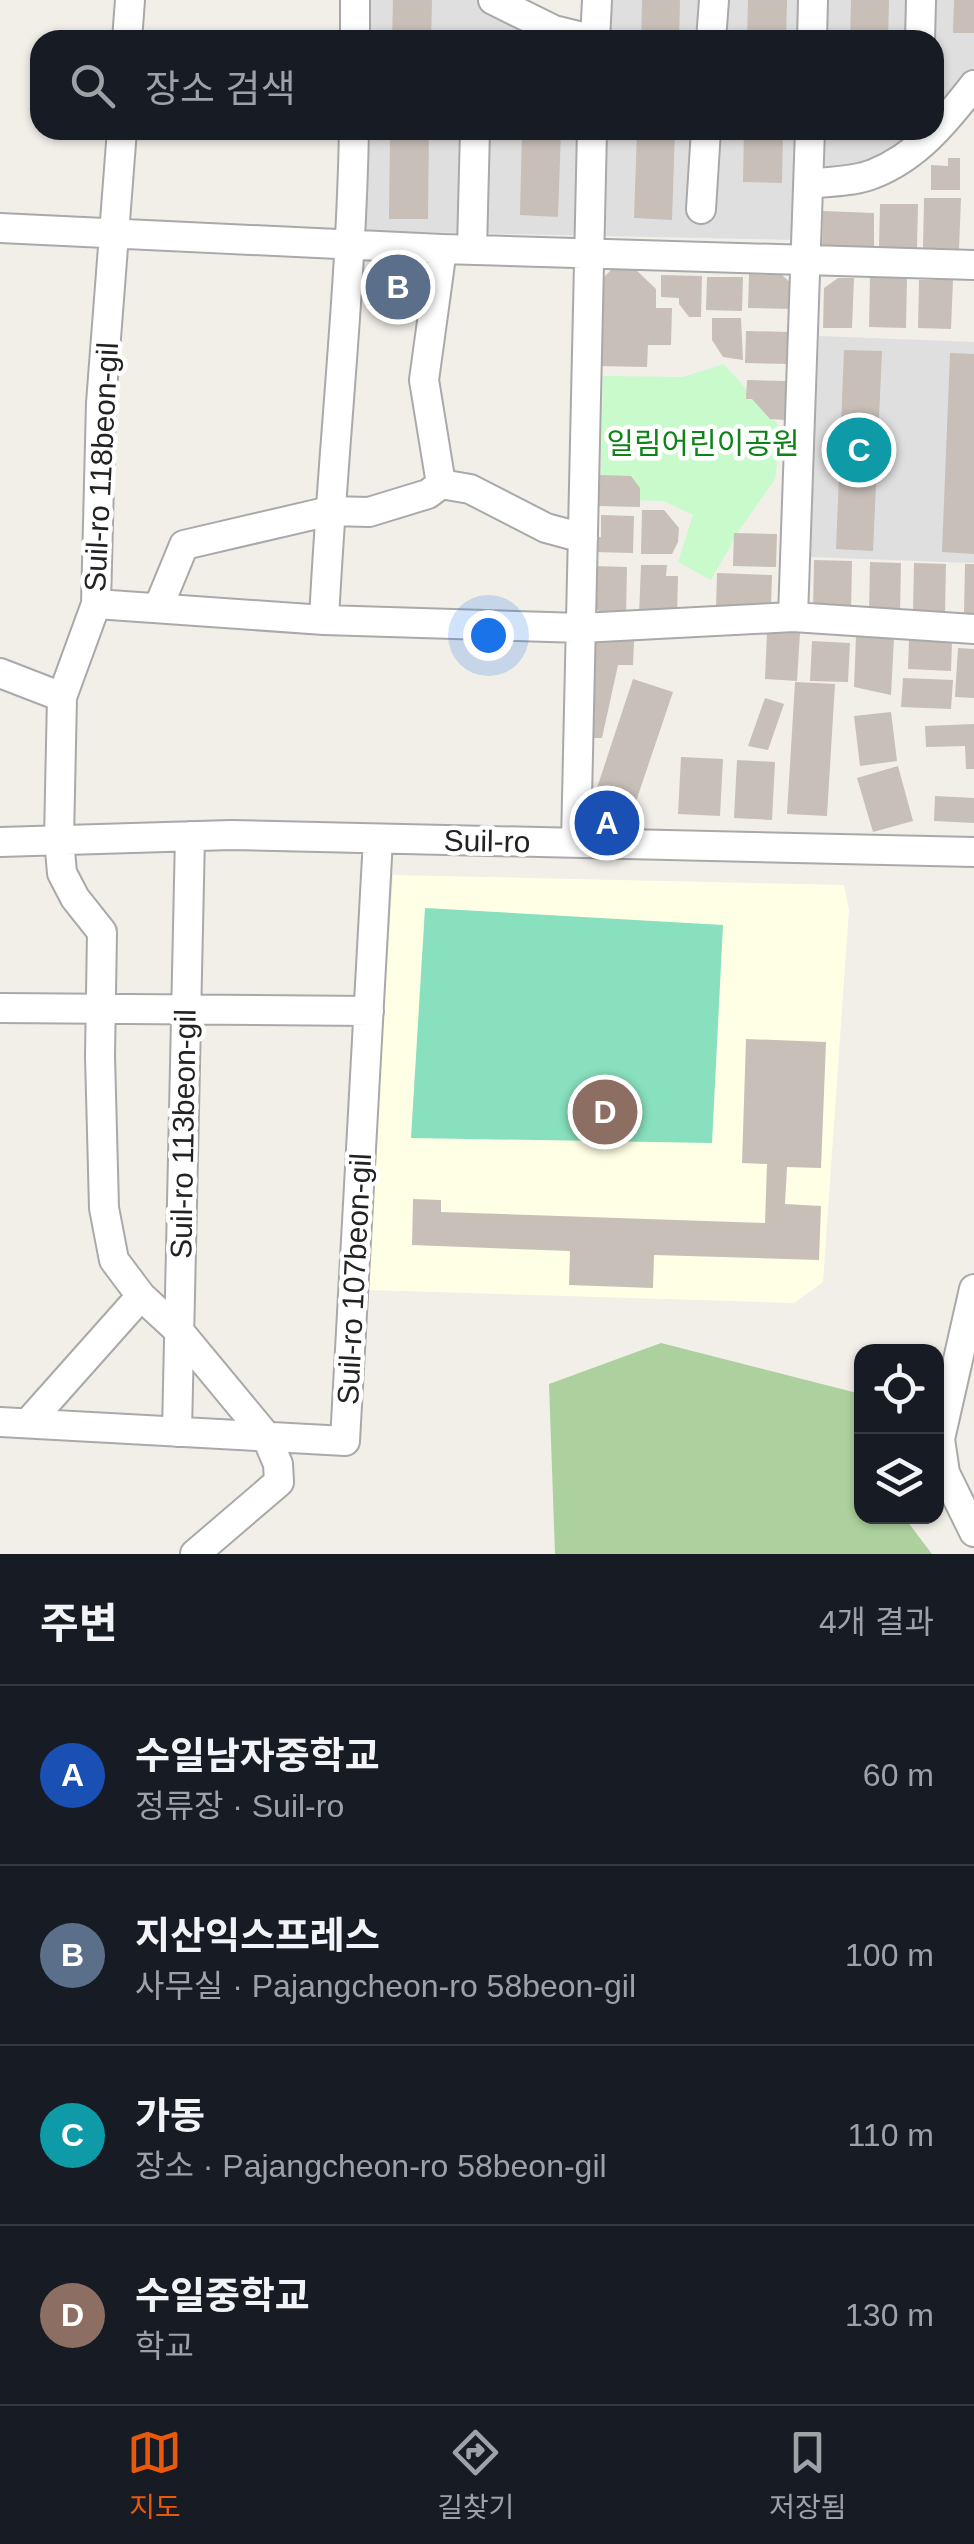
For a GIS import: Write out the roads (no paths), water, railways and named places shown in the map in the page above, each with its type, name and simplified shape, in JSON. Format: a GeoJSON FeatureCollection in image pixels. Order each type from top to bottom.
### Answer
{"type":"FeatureCollection","features":[{"type":"Feature","properties":{"kind":"street"},"geometry":{"type":"LineString","coordinates":[[128,30],[130,0]]}},
{"type":"Feature","properties":{"kind":"street"},"geometry":{"type":"LineString","coordinates":[[355,30],[356,0]]}},
{"type":"Feature","properties":{"kind":"street"},"geometry":{"type":"LineString","coordinates":[[493,0],[554,30]]}},
{"type":"Feature","properties":{"kind":"street"},"geometry":{"type":"LineString","coordinates":[[595,30],[596,0]]}},
{"type":"Feature","properties":{"kind":"street"},"geometry":{"type":"LineString","coordinates":[[712,30],[714,0]]}},
{"type":"Feature","properties":{"kind":"street"},"geometry":{"type":"LineString","coordinates":[[812,0],[812,30]]}},
{"type":"Feature","properties":{"kind":"street"},"geometry":{"type":"LineString","coordinates":[[920,30],[921,0]]}},
{"type":"Feature","properties":{"kind":"street"},"geometry":{"type":"LineString","coordinates":[[944,124],[974,85]]}},
{"type":"Feature","properties":{"kind":"street","name":"Suil-ro 118beon-gil"},"geometry":{"type":"LineString","coordinates":[[121,140],[101,403],[96,604],[62,697],[58,838],[62,873],[75,898],[102,932],[106,1222],[114,1260],[140,1296],[179,1331],[266,1436]]}},
{"type":"Feature","properties":{"kind":"street"},"geometry":{"type":"LineString","coordinates":[[324,620],[352,246],[354,140]]}},
{"type":"Feature","properties":{"kind":"street"},"geometry":{"type":"LineString","coordinates":[[472,249],[475,140]]}},
{"type":"Feature","properties":{"kind":"street"},"geometry":{"type":"LineString","coordinates":[[576,843],[592,140]]}},
{"type":"Feature","properties":{"kind":"street"},"geometry":{"type":"LineString","coordinates":[[700,209],[705,140]]}},
{"type":"Feature","properties":{"kind":"street"},"geometry":{"type":"LineString","coordinates":[[793,617],[810,140]]}},
{"type":"Feature","properties":{"kind":"street"},"geometry":{"type":"LineString","coordinates":[[809,184],[870,176],[926,140]]}},
{"type":"Feature","properties":{"kind":"street"},"geometry":{"type":"LineString","coordinates":[[0,228],[352,246],[974,265]]}},
{"type":"Feature","properties":{"kind":"street"},"geometry":{"type":"LineString","coordinates":[[441,484],[424,380],[442,249]]}},
{"type":"Feature","properties":{"kind":"street"},"geometry":{"type":"LineString","coordinates":[[158,608],[184,545],[330,511],[369,512],[428,494],[441,484],[470,489],[546,528],[584,538]]}},
{"type":"Feature","properties":{"kind":"street"},"geometry":{"type":"LineString","coordinates":[[96,604],[324,620],[581,628],[793,617],[974,629]]}},
{"type":"Feature","properties":{"kind":"street"},"geometry":{"type":"LineString","coordinates":[[0,673],[62,697]]}},
{"type":"Feature","properties":{"kind":"street","name":"Suil-ro"},"geometry":{"type":"LineString","coordinates":[[0,842],[190,836],[974,852]]}},
{"type":"Feature","properties":{"kind":"street","name":"Suil-ro 113beon-gil"},"geometry":{"type":"LineString","coordinates":[[176,1432],[190,836]]}},
{"type":"Feature","properties":{"kind":"street","name":"Suil-ro 107beon-gil"},"geometry":{"type":"LineString","coordinates":[[14,1423],[346,1440],[378,839]]}},
{"type":"Feature","properties":{"kind":"street"},"geometry":{"type":"LineString","coordinates":[[0,1008],[368,1011]]}},
{"type":"Feature","properties":{"kind":"street"},"geometry":{"type":"LineString","coordinates":[[974,1289],[940,1439],[945,1473],[974,1532]]}},
{"type":"Feature","properties":{"kind":"street"},"geometry":{"type":"LineString","coordinates":[[14,1423],[140,1296]]}},
{"type":"Feature","properties":{"kind":"street"},"geometry":{"type":"LineString","coordinates":[[195,1554],[279,1482],[278,1464],[266,1436]]}},
{"type":"Feature","properties":{"kind":"place","name":"지산익스프레스"},"geometry":{"type":"Point","coordinates":[398,287]}},
{"type":"Feature","properties":{"kind":"place","name":"가동"},"geometry":{"type":"Point","coordinates":[859,450]}},
{"type":"Feature","properties":{"kind":"place","name":"수일남자중학교"},"geometry":{"type":"Point","coordinates":[607,823]}},
{"type":"Feature","properties":{"kind":"place","name":"수일중학교"},"geometry":{"type":"Point","coordinates":[605,1112]}},
{"type":"Feature","properties":{"kind":"park label","name":"일림어린이공원"},"geometry":{"type":"Point","coordinates":[703,443]}}]}
